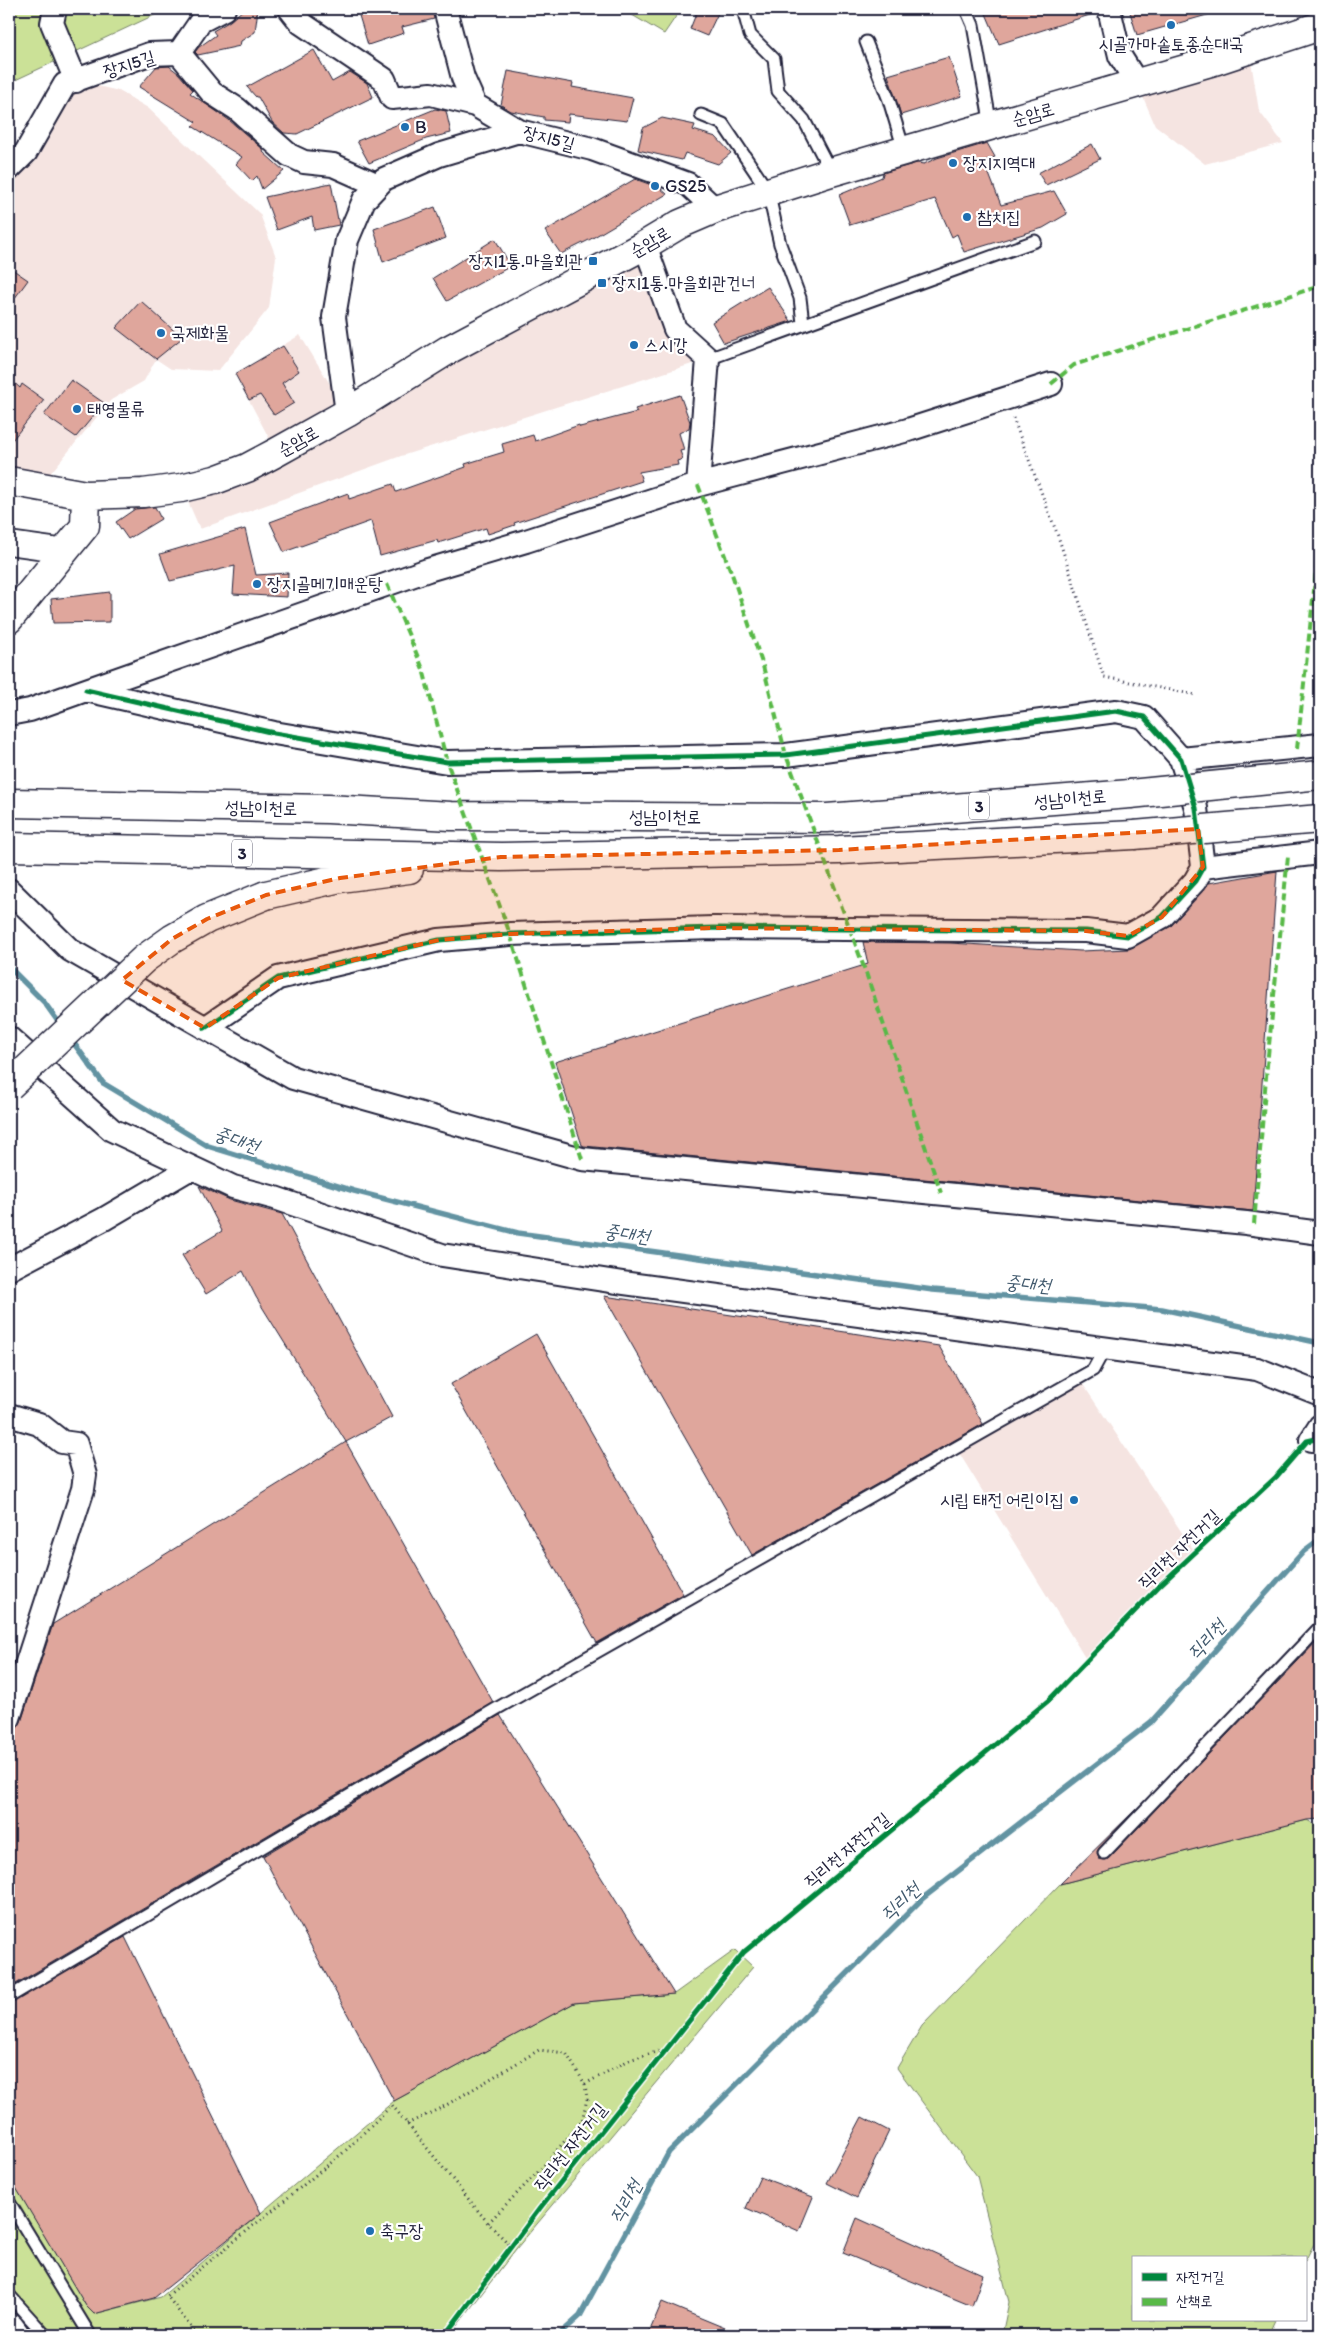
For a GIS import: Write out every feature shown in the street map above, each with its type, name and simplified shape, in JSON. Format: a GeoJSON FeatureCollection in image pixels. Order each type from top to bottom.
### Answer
{"type":"FeatureCollection","features":[{"type":"Feature","properties":{"kind":"main road","name":"순암로"},"geometry":{"type":"LineString","coordinates":[[9,481],[86,495],[143,493],[181,488],[215,480],[247,468],[277,452],[347,412],[448,350],[645,245],[680,224],[715,209],[768,191],[1136,83],[1320,26]]}},
{"type":"Feature","properties":{"kind":"main road"},"geometry":{"type":"LineString","coordinates":[[9,619],[85,526],[86,495]]}},
{"type":"Feature","properties":{"kind":"main road","name":"성남이천로"},"geometry":{"type":"LineString","coordinates":[[9,803],[328,809],[451,816],[827,818],[1130,794],[1320,775]]}},
{"type":"Feature","properties":{"kind":"main road","name":"성남이천로"},"geometry":{"type":"LineString","coordinates":[[9,847],[500,857],[839,850],[1134,835],[1320,819]]}},
{"type":"Feature","properties":{"kind":"main road"},"geometry":{"type":"LineString","coordinates":[[9,1086],[144,959],[172,939],[208,919],[266,896],[340,878],[500,857]]}},
{"type":"Feature","properties":{"kind":"main road"},"geometry":{"type":"LineString","coordinates":[[9,2327],[15,2335]]}},
{"type":"Feature","properties":{"kind":"street"},"geometry":{"type":"LineString","coordinates":[[54,9],[52,23],[76,81]]}},
{"type":"Feature","properties":{"kind":"street","name":"장지5길"},"geometry":{"type":"LineString","coordinates":[[9,170],[26,152],[65,84],[149,54],[179,52],[201,21],[224,9]]}},
{"type":"Feature","properties":{"kind":"street","name":"장지5길"},"geometry":{"type":"LineString","coordinates":[[290,9],[301,23],[384,79],[392,98],[431,94],[475,105],[519,131],[592,149],[688,184],[715,209]]}},
{"type":"Feature","properties":{"kind":"street"},"geometry":{"type":"LineString","coordinates":[[445,9],[463,78],[475,105]]}},
{"type":"Feature","properties":{"kind":"street"},"geometry":{"type":"LineString","coordinates":[[1109,9],[1120,56],[1136,83]]}},
{"type":"Feature","properties":{"kind":"street"},"geometry":{"type":"LineString","coordinates":[[179,52],[212,93],[237,109],[289,154],[304,162],[333,165],[378,185]]}},
{"type":"Feature","properties":{"kind":"street"},"geometry":{"type":"LineString","coordinates":[[347,412],[334,317],[347,240],[364,200],[384,179],[439,155],[519,131]]}},
{"type":"Feature","properties":{"kind":"street"},"geometry":{"type":"LineString","coordinates":[[645,245],[675,329],[708,359],[698,485]]}},
{"type":"Feature","properties":{"kind":"street"},"geometry":{"type":"LineString","coordinates":[[9,714],[30,710],[428,570],[526,541],[698,485],[908,430],[1051,384]]}},
{"type":"Feature","properties":{"kind":"street"},"geometry":{"type":"LineString","coordinates":[[9,543],[66,551]]}},
{"type":"Feature","properties":{"kind":"street"},"geometry":{"type":"LineString","coordinates":[[86,690],[274,733],[447,762],[786,755],[1116,711],[1144,717],[1181,759],[1196,808],[1203,867],[1195,881],[1162,917],[1128,936],[1086,931],[714,928],[510,934],[439,940],[278,978],[204,1028]]}},
{"type":"Feature","properties":{"kind":"street"},"geometry":{"type":"LineString","coordinates":[[1181,759],[1320,745]]}},
{"type":"Feature","properties":{"kind":"street"},"geometry":{"type":"LineString","coordinates":[[1203,867],[1320,853]]}},
{"type":"Feature","properties":{"kind":"street"},"geometry":{"type":"LineString","coordinates":[[9,890],[70,950],[293,1078],[582,1159],[1246,1223],[1320,1233]]}},
{"type":"Feature","properties":{"kind":"street"},"geometry":{"type":"LineString","coordinates":[[9,1038],[112,1130],[234,1187],[275,1198],[442,1255],[622,1282],[1257,1369],[1320,1394]]}},
{"type":"Feature","properties":{"kind":"street"},"geometry":{"type":"LineString","coordinates":[[9,1269],[104,1219],[192,1168]]}},
{"type":"Feature","properties":{"kind":"street"},"geometry":{"type":"LineString","coordinates":[[9,1415],[39,1424],[62,1442],[76,1444],[85,1475],[83,1489],[9,1718]]}},
{"type":"Feature","properties":{"kind":"lane"},"geometry":{"type":"LineString","coordinates":[[743,9],[750,35],[774,59],[778,90],[804,120],[831,172]]}},
{"type":"Feature","properties":{"kind":"lane"},"geometry":{"type":"LineString","coordinates":[[966,9],[973,25],[991,126]]}},
{"type":"Feature","properties":{"kind":"lane"},"geometry":{"type":"LineString","coordinates":[[866,42],[889,100],[904,150]]}},
{"type":"Feature","properties":{"kind":"lane"},"geometry":{"type":"LineString","coordinates":[[701,115],[724,124],[768,191],[780,244],[800,298],[803,324]]}},
{"type":"Feature","properties":{"kind":"lane"},"geometry":{"type":"LineString","coordinates":[[708,359],[1035,241]]}},
{"type":"Feature","properties":{"kind":"lane"},"geometry":{"type":"LineString","coordinates":[[9,1997],[488,1714],[1093,1370],[1105,1348]]}},
{"type":"Feature","properties":{"kind":"lane"},"geometry":{"type":"LineString","coordinates":[[1104,1853],[1320,1627]]}},
{"type":"Feature","properties":{"kind":"lane"},"geometry":{"type":"LineString","coordinates":[[9,2202],[90,2335]]}},
{"type":"Feature","properties":{"kind":"lane"},"geometry":{"type":"LineString","coordinates":[[9,2295],[45,2335]]}},
{"type":"Feature","properties":{"kind":"path"},"geometry":{"type":"LineString","coordinates":[[1005,399],[1058,536],[1104,677],[1196,694]]}},
{"type":"Feature","properties":{"kind":"path"},"geometry":{"type":"LineString","coordinates":[[662,2056],[674,2041]]}},
{"type":"Feature","properties":{"kind":"path"},"geometry":{"type":"LineString","coordinates":[[585,2084],[629,2060],[668,2048]]}},
{"type":"Feature","properties":{"kind":"path"},"geometry":{"type":"LineString","coordinates":[[407,2124],[443,2107],[539,2050],[566,2053],[585,2084],[587,2099],[582,2121],[540,2170],[488,2223]]}},
{"type":"Feature","properties":{"kind":"path"},"geometry":{"type":"LineString","coordinates":[[197,2335],[167,2296],[344,2152],[392,2105],[488,2223],[512,2246]]}},
{"type":"Feature","properties":{"kind":"path"},"geometry":{"type":"LineString","coordinates":[[506,2254],[517,2239]]}},
{"type":"Feature","properties":{"kind":"highlighted area"},"geometry":{"type":"Polygon","coordinates":[[[1198,829],[1203,867],[1162,917],[1128,936],[1086,931],[714,928],[510,934],[439,940],[278,978],[205,1028],[122,980],[172,939],[207,919],[266,895],[340,878],[501,857],[839,850],[1198,829]]]}},
{"type":"Feature","properties":{"kind":"shaded area"},"geometry":{"type":"Polygon","coordinates":[[[1249,49],[1259,111],[1283,143],[1205,164],[1155,125],[1137,83],[1249,49]]]}},
{"type":"Feature","properties":{"kind":"shaded area"},"geometry":{"type":"Polygon","coordinates":[[[76,81],[119,91],[148,108],[260,214],[276,257],[269,308],[218,371],[171,369],[156,359],[144,381],[111,400],[39,487],[9,481],[9,169],[76,81]]]}},
{"type":"Feature","properties":{"kind":"shaded area"},"geometry":{"type":"Polygon","coordinates":[[[645,245],[675,329],[708,359],[401,456],[200,529],[186,497],[277,453],[235,374],[300,335],[347,412],[645,245]]]}},
{"type":"Feature","properties":{"kind":"shaded area","name":"시립 태전 어린이집"},"geometry":{"type":"Polygon","coordinates":[[[1080,1380],[1195,1552],[1158,1587],[1087,1661],[956,1448],[1080,1380]]]}},
{"type":"Feature","properties":{"kind":"green space"},"geometry":{"type":"Polygon","coordinates":[[[9,9],[165,9],[165,10],[9,83],[9,9]]]}},
{"type":"Feature","properties":{"kind":"green space"},"geometry":{"type":"Polygon","coordinates":[[[622,9],[681,9],[664,34],[622,9]]]}},
{"type":"Feature","properties":{"kind":"green space"},"geometry":{"type":"Polygon","coordinates":[[[1307,1820],[1320,1828],[1320,2237],[1315,2242],[1306,2259],[1306,2256],[1132,2256],[1132,2322],[1274,2322],[1268,2335],[1002,2335],[1009,2302],[977,2176],[897,2068],[922,2026],[1060,1884],[1307,1820]]]}},
{"type":"Feature","properties":{"kind":"green space"},"geometry":{"type":"Polygon","coordinates":[[[735,1950],[753,1967],[516,2249],[450,2335],[45,2335],[9,2294],[9,2173],[94,2314],[161,2297],[394,2101],[574,2003],[674,1994],[735,1950]]]}},
{"type":"Feature","properties":{"kind":"building"},"geometry":{"type":"Polygon","coordinates":[[[244,9],[258,9],[255,32],[241,41],[240,46],[198,55],[195,52],[216,35],[213,31],[230,21],[244,9]]]}},
{"type":"Feature","properties":{"kind":"building"},"geometry":{"type":"Polygon","coordinates":[[[357,9],[432,9],[434,19],[402,27],[404,33],[368,45],[357,9]]]}},
{"type":"Feature","properties":{"kind":"building"},"geometry":{"type":"Polygon","coordinates":[[[698,9],[720,9],[707,36],[690,29],[698,9]]]}},
{"type":"Feature","properties":{"kind":"building"},"geometry":{"type":"Polygon","coordinates":[[[984,9],[1096,9],[1096,13],[999,44],[984,9]]]}},
{"type":"Feature","properties":{"kind":"building"},"geometry":{"type":"Polygon","coordinates":[[[1129,9],[1213,9],[1214,13],[1137,35],[1129,9]]]}},
{"type":"Feature","properties":{"kind":"building"},"geometry":{"type":"Polygon","coordinates":[[[314,50],[332,82],[350,72],[367,83],[373,97],[297,134],[284,133],[272,122],[258,97],[247,87],[314,50]]]}},
{"type":"Feature","properties":{"kind":"building"},"geometry":{"type":"Polygon","coordinates":[[[949,57],[962,96],[901,115],[888,75],[949,57]]]}},
{"type":"Feature","properties":{"kind":"building"},"geometry":{"type":"Polygon","coordinates":[[[169,66],[193,90],[190,93],[229,120],[264,150],[263,152],[284,171],[262,189],[257,176],[252,181],[236,164],[242,157],[192,126],[196,122],[139,87],[156,67],[169,66]]]}},
{"type":"Feature","properties":{"kind":"building"},"geometry":{"type":"Polygon","coordinates":[[[508,71],[573,83],[572,87],[633,98],[627,121],[569,114],[568,122],[544,120],[544,117],[511,111],[501,105],[508,71]]]}},
{"type":"Feature","properties":{"kind":"building","name":"B"},"geometry":{"type":"Polygon","coordinates":[[[435,109],[446,111],[451,133],[426,139],[369,163],[357,141],[435,109]]]}},
{"type":"Feature","properties":{"kind":"building"},"geometry":{"type":"Polygon","coordinates":[[[662,118],[695,125],[693,130],[716,137],[731,153],[718,164],[685,153],[682,160],[638,150],[643,128],[662,118]]]}},
{"type":"Feature","properties":{"kind":"building"},"geometry":{"type":"Polygon","coordinates":[[[987,143],[995,157],[984,161],[1001,205],[1054,191],[1067,214],[1043,228],[964,252],[957,234],[952,237],[935,199],[850,225],[839,195],[882,177],[883,173],[917,163],[924,164],[937,158],[987,143]]]}},
{"type":"Feature","properties":{"kind":"building"},"geometry":{"type":"Polygon","coordinates":[[[1092,144],[1100,159],[1046,185],[1038,173],[1092,144]]]}},
{"type":"Feature","properties":{"kind":"building"},"geometry":{"type":"Polygon","coordinates":[[[635,179],[660,188],[667,194],[589,240],[561,254],[545,231],[635,179]]]}},
{"type":"Feature","properties":{"kind":"building"},"geometry":{"type":"Polygon","coordinates":[[[331,183],[339,225],[314,230],[312,217],[277,230],[265,197],[331,183]]]}},
{"type":"Feature","properties":{"kind":"building"},"geometry":{"type":"Polygon","coordinates":[[[435,207],[446,238],[383,262],[374,229],[435,207]]]}},
{"type":"Feature","properties":{"kind":"building"},"geometry":{"type":"Polygon","coordinates":[[[495,239],[511,266],[447,301],[433,278],[495,239]]]}},
{"type":"Feature","properties":{"kind":"building"},"geometry":{"type":"Polygon","coordinates":[[[9,267],[28,280],[9,306],[9,267]]]}},
{"type":"Feature","properties":{"kind":"building"},"geometry":{"type":"Polygon","coordinates":[[[768,287],[791,321],[724,343],[712,322],[768,287]]]}},
{"type":"Feature","properties":{"kind":"building"},"geometry":{"type":"Polygon","coordinates":[[[141,301],[182,338],[156,359],[116,328],[141,301]]]}},
{"type":"Feature","properties":{"kind":"building"},"geometry":{"type":"Polygon","coordinates":[[[283,346],[299,371],[282,383],[294,403],[274,415],[260,395],[249,400],[235,374],[283,346]]]}},
{"type":"Feature","properties":{"kind":"building"},"geometry":{"type":"Polygon","coordinates":[[[9,378],[20,388],[22,384],[44,400],[9,444],[9,378]]]}},
{"type":"Feature","properties":{"kind":"building"},"geometry":{"type":"Polygon","coordinates":[[[71,380],[104,403],[76,437],[44,415],[71,380]]]}},
{"type":"Feature","properties":{"kind":"building"},"geometry":{"type":"Polygon","coordinates":[[[680,395],[690,422],[689,428],[679,433],[684,450],[680,451],[683,459],[677,461],[678,465],[639,472],[642,481],[514,523],[515,525],[488,534],[486,528],[438,543],[437,540],[380,556],[371,521],[284,552],[270,522],[348,493],[349,499],[393,484],[396,492],[466,467],[465,464],[504,452],[502,444],[533,435],[535,441],[579,425],[580,427],[637,412],[635,409],[680,395]]]}},
{"type":"Feature","properties":{"kind":"building"},"geometry":{"type":"Polygon","coordinates":[[[155,507],[161,519],[128,539],[116,522],[135,509],[155,507]]]}},
{"type":"Feature","properties":{"kind":"building"},"geometry":{"type":"Polygon","coordinates":[[[245,529],[256,575],[288,573],[287,597],[233,594],[235,566],[170,581],[160,554],[245,529]]]}},
{"type":"Feature","properties":{"kind":"building"},"geometry":{"type":"Polygon","coordinates":[[[110,592],[110,622],[53,623],[51,599],[110,592]]]}},
{"type":"Feature","properties":{"kind":"building"},"geometry":{"type":"Polygon","coordinates":[[[1277,871],[1253,1211],[582,1145],[555,1062],[868,964],[863,942],[950,943],[1081,951],[1129,949],[1171,926],[1209,883],[1277,871]]]}},
{"type":"Feature","properties":{"kind":"building"},"geometry":{"type":"Polygon","coordinates":[[[199,1186],[230,1200],[282,1214],[392,1417],[346,1442],[256,1297],[243,1271],[206,1294],[182,1255],[222,1231],[199,1186]]]}},
{"type":"Feature","properties":{"kind":"building"},"geometry":{"type":"Polygon","coordinates":[[[604,1296],[939,1346],[983,1424],[752,1555],[604,1296]]]}},
{"type":"Feature","properties":{"kind":"building"},"geometry":{"type":"Polygon","coordinates":[[[536,1334],[683,1594],[597,1643],[451,1384],[536,1334]]]}},
{"type":"Feature","properties":{"kind":"building"},"geometry":{"type":"Polygon","coordinates":[[[346,1442],[493,1702],[9,1988],[9,1731],[17,1728],[21,1722],[53,1624],[346,1442]]]}},
{"type":"Feature","properties":{"kind":"building"},"geometry":{"type":"Polygon","coordinates":[[[1320,1638],[1320,1819],[1307,1820],[1060,1884],[1136,1809],[1097,1851],[1099,1859],[1106,1860],[1109,1858],[1320,1638]]]}},
{"type":"Feature","properties":{"kind":"building"},"geometry":{"type":"Polygon","coordinates":[[[500,1715],[674,1994],[574,2003],[394,2101],[263,1856],[500,1715]]]}},
{"type":"Feature","properties":{"kind":"building"},"geometry":{"type":"Polygon","coordinates":[[[125,1937],[261,2213],[154,2298],[94,2314],[86,2306],[9,2176],[9,2004],[125,1937]]]}},
{"type":"Feature","properties":{"kind":"building"},"geometry":{"type":"Polygon","coordinates":[[[862,2117],[889,2131],[857,2198],[827,2183],[862,2117]]]}},
{"type":"Feature","properties":{"kind":"building"},"geometry":{"type":"Polygon","coordinates":[[[760,2177],[813,2197],[799,2231],[746,2208],[760,2177]]]}},
{"type":"Feature","properties":{"kind":"building"},"geometry":{"type":"Polygon","coordinates":[[[857,2218],[983,2275],[972,2306],[843,2253],[857,2218]]]}},
{"type":"Feature","properties":{"kind":"building"},"geometry":{"type":"Polygon","coordinates":[[[662,2302],[742,2335],[648,2335],[662,2302]]]}},
{"type":"Feature","properties":{"kind":"waterway","name":"중대천"},"geometry":{"type":"LineString","coordinates":[[9,967],[44,1002],[62,1027]]}},
{"type":"Feature","properties":{"kind":"waterway","name":"중대천"},"geometry":{"type":"LineString","coordinates":[[70,1038],[103,1083],[208,1146],[354,1191],[518,1233],[933,1290],[1162,1309],[1320,1343]]}},
{"type":"Feature","properties":{"kind":"waterway","name":"직리천"},"geometry":{"type":"LineString","coordinates":[[559,2335],[580,2316],[669,2152],[923,1898],[1151,1722],[1304,1551],[1320,1539]]}},
{"type":"Feature","properties":{"kind":"marked path"},"geometry":{"type":"LineString","coordinates":[[1051,384],[1074,365],[1320,286]]}},
{"type":"Feature","properties":{"kind":"marked path"},"geometry":{"type":"LineString","coordinates":[[698,485],[733,577],[763,666],[786,755],[866,973],[941,1193]]}},
{"type":"Feature","properties":{"kind":"marked path"},"geometry":{"type":"LineString","coordinates":[[1297,749],[1320,534]]}},
{"type":"Feature","properties":{"kind":"marked path"},"geometry":{"type":"LineString","coordinates":[[387,584],[423,669],[447,762],[510,934],[582,1159]]}},
{"type":"Feature","properties":{"kind":"marked path"},"geometry":{"type":"LineString","coordinates":[[1254,1224],[1267,1065],[1288,856]]}},
{"type":"Feature","properties":{"kind":"cycle path"},"geometry":{"type":"LineString","coordinates":[[86,690],[274,733],[447,762],[786,755],[1116,711],[1144,717],[1181,759],[1196,808],[1203,867],[1195,881],[1162,917],[1128,936],[1086,931],[714,928],[510,934],[439,940],[278,978],[205,1028]]}},
{"type":"Feature","properties":{"kind":"cycle path","name":"직리천 자전거길"},"geometry":{"type":"LineString","coordinates":[[445,2335],[540,2208],[744,1952],[1049,1700],[1158,1587],[1276,1477],[1307,1441],[1320,1438]]}},
{"type":"Feature","properties":{"kind":"place","name":"시골가마솥토종순대국"},"geometry":{"type":"Point","coordinates":[1171,25]}},
{"type":"Feature","properties":{"kind":"place","name":"B"},"geometry":{"type":"Point","coordinates":[405,127]}},
{"type":"Feature","properties":{"kind":"place","name":"장지지역대"},"geometry":{"type":"Point","coordinates":[953,163]}},
{"type":"Feature","properties":{"kind":"place","name":"GS25"},"geometry":{"type":"Point","coordinates":[655,186]}},
{"type":"Feature","properties":{"kind":"place","name":"참치집"},"geometry":{"type":"Point","coordinates":[967,217]}},
{"type":"Feature","properties":{"kind":"place","name":"장지1통.마을회관"},"geometry":{"type":"Point","coordinates":[593,261]}},
{"type":"Feature","properties":{"kind":"place","name":"장지1통.마을회관건너"},"geometry":{"type":"Point","coordinates":[602,283]}},
{"type":"Feature","properties":{"kind":"place","name":"국제화물"},"geometry":{"type":"Point","coordinates":[161,333]}},
{"type":"Feature","properties":{"kind":"place","name":"스시강"},"geometry":{"type":"Point","coordinates":[634,345]}},
{"type":"Feature","properties":{"kind":"place","name":"태영물류"},"geometry":{"type":"Point","coordinates":[77,409]}},
{"type":"Feature","properties":{"kind":"place","name":"장지골메기매운탕"},"geometry":{"type":"Point","coordinates":[257,584]}},
{"type":"Feature","properties":{"kind":"place","name":"시립 태전 어린이집"},"geometry":{"type":"Point","coordinates":[1074,1500]}},
{"type":"Feature","properties":{"kind":"place","name":"축구장"},"geometry":{"type":"Point","coordinates":[370,2231]}}]}
